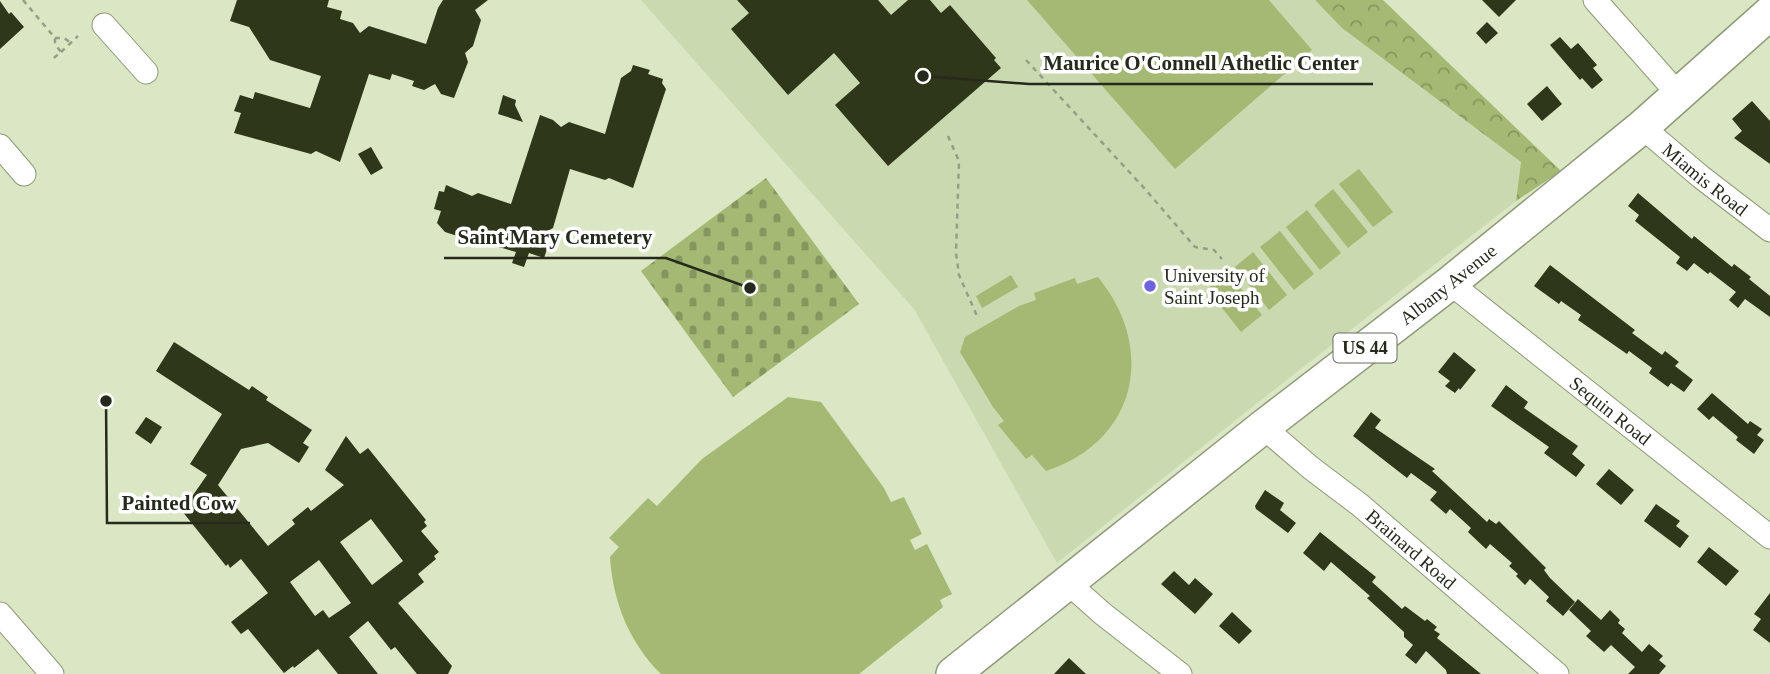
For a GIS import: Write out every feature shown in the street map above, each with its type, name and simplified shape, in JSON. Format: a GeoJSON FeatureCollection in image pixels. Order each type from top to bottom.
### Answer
{"type":"FeatureCollection","features":[{"type":"Feature","properties":{"kind":"highway","name":"Albany Avenue"},"geometry":{"type":"LineString","coordinates":[[953,674],[1263,427],[1450,283],[1642,127],[1770,13]]}},
{"type":"Feature","properties":{"kind":"street"},"geometry":{"type":"LineString","coordinates":[[1595,0],[1679,95]]}},
{"type":"Feature","properties":{"kind":"street"},"geometry":{"type":"LineString","coordinates":[[104,25],[146,72]]}},
{"type":"Feature","properties":{"kind":"street","name":"Miamis Road"},"geometry":{"type":"LineString","coordinates":[[1642,127],[1770,230]]}},
{"type":"Feature","properties":{"kind":"street"},"geometry":{"type":"LineString","coordinates":[[0,146],[24,174]]}},
{"type":"Feature","properties":{"kind":"street","name":"Sequin Road"},"geometry":{"type":"LineString","coordinates":[[1450,283],[1770,537]]}},
{"type":"Feature","properties":{"kind":"street","name":"Brainard Road"},"geometry":{"type":"LineString","coordinates":[[1263,427],[1360,505],[1557,674]]}},
{"type":"Feature","properties":{"kind":"street"},"geometry":{"type":"LineString","coordinates":[[1068,583],[1180,674]]}},
{"type":"Feature","properties":{"kind":"street"},"geometry":{"type":"LineString","coordinates":[[0,614],[52,674]]}},
{"type":"Feature","properties":{"kind":"path"},"geometry":{"type":"LineString","coordinates":[[23,0],[55,38],[55,44],[61,52]]}},
{"type":"Feature","properties":{"kind":"path"},"geometry":{"type":"LineString","coordinates":[[50,61],[78,36]]}},
{"type":"Feature","properties":{"kind":"path"},"geometry":{"type":"LineString","coordinates":[[55,38],[64,38],[71,43]]}},
{"type":"Feature","properties":{"kind":"path"},"geometry":{"type":"LineString","coordinates":[[1026,60],[1195,247],[1214,250],[1222,258]]}},
{"type":"Feature","properties":{"kind":"path"},"geometry":{"type":"LineString","coordinates":[[948,136],[959,162],[956,253],[958,275],[977,316]]}},
{"type":"Feature","properties":{"kind":"shaded area","name":"University of Saint Joseph"},"geometry":{"type":"Polygon","coordinates":[[[641,0],[1315,0],[1342,28],[1521,162],[1516,201],[1057,563],[914,309],[641,0]]]}},
{"type":"Feature","properties":{"kind":"green space"},"geometry":{"type":"Polygon","coordinates":[[[1027,0],[1269,0],[1312,50],[1175,169],[1027,0]]]}},
{"type":"Feature","properties":{"kind":"green space"},"geometry":{"type":"Polygon","coordinates":[[[1315,0],[1383,0],[1561,171],[1516,201],[1521,162],[1342,28],[1315,0]]]}},
{"type":"Feature","properties":{"kind":"green space"},"geometry":{"type":"Polygon","coordinates":[[[1359,169],[1393,212],[1373,227],[1339,184],[1359,169]]]}},
{"type":"Feature","properties":{"kind":"green space"},"geometry":{"type":"Polygon","coordinates":[[[766,178],[859,304],[733,397],[641,271],[766,178]]]}},
{"type":"Feature","properties":{"kind":"green space"},"geometry":{"type":"Polygon","coordinates":[[[1333,189],[1368,232],[1348,248],[1314,205],[1333,189]]]}},
{"type":"Feature","properties":{"kind":"green space"},"geometry":{"type":"Polygon","coordinates":[[[1307,210],[1341,253],[1320,270],[1286,227],[1307,210]]]}},
{"type":"Feature","properties":{"kind":"green space"},"geometry":{"type":"Polygon","coordinates":[[[1280,231],[1314,274],[1294,290],[1260,247],[1280,231]]]}},
{"type":"Feature","properties":{"kind":"green space"},"geometry":{"type":"Polygon","coordinates":[[[1253,252],[1287,295],[1269,310],[1235,267],[1253,252]]]}},
{"type":"Feature","properties":{"kind":"green space"},"geometry":{"type":"Polygon","coordinates":[[[1228,272],[1262,315],[1241,332],[1207,289],[1228,272]]]}},
{"type":"Feature","properties":{"kind":"green space"},"geometry":{"type":"Polygon","coordinates":[[[1011,275],[1018,287],[982,308],[976,296],[1011,275]]]}},
{"type":"Feature","properties":{"kind":"green space"},"geometry":{"type":"Polygon","coordinates":[[[1098,277],[1116,305],[1128,333],[1131,362],[1128,390],[1118,415],[1101,438],[1077,457],[1046,471],[1032,455],[1026,459],[998,425],[1004,421],[960,352],[965,337],[1019,306],[1036,300],[1034,293],[1075,278],[1077,284],[1098,277]]]}},
{"type":"Feature","properties":{"kind":"green space"},"geometry":{"type":"Polygon","coordinates":[[[788,397],[821,402],[884,488],[891,502],[904,497],[922,534],[910,540],[915,550],[927,544],[952,594],[940,600],[943,607],[859,674],[661,674],[640,649],[619,605],[610,557],[619,547],[609,538],[648,498],[657,506],[702,459],[788,397]]]}},
{"type":"Feature","properties":{"kind":"building"},"geometry":{"type":"Polygon","coordinates":[[[237,0],[329,0],[327,7],[342,11],[340,19],[353,23],[360,33],[369,26],[426,44],[443,0],[488,0],[475,10],[481,20],[473,46],[465,53],[468,62],[454,98],[441,94],[435,84],[424,90],[412,86],[414,81],[392,74],[390,80],[369,74],[340,162],[316,151],[311,154],[234,133],[241,113],[234,111],[240,95],[253,99],[255,92],[310,108],[321,76],[270,60],[249,27],[230,21],[237,0]]]}},
{"type":"Feature","properties":{"kind":"building"},"geometry":{"type":"Polygon","coordinates":[[[737,0],[878,0],[891,15],[908,0],[930,0],[941,13],[950,5],[996,58],[994,60],[1001,68],[888,166],[835,105],[860,83],[834,53],[788,95],[731,29],[749,13],[737,0]]]}},
{"type":"Feature","properties":{"kind":"building"},"geometry":{"type":"Polygon","coordinates":[[[1482,0],[1516,0],[1499,17],[1482,0]]]}},
{"type":"Feature","properties":{"kind":"building"},"geometry":{"type":"Polygon","coordinates":[[[0,1],[9,14],[11,12],[24,27],[0,49],[0,1]]]}},
{"type":"Feature","properties":{"kind":"building"},"geometry":{"type":"Polygon","coordinates":[[[1487,22],[1498,33],[1486,44],[1476,33],[1487,22]]]}},
{"type":"Feature","properties":{"kind":"building"},"geometry":{"type":"Polygon","coordinates":[[[1560,37],[1571,49],[1578,43],[1597,65],[1593,68],[1603,80],[1592,89],[1582,78],[1580,80],[1550,45],[1560,37]]]}},
{"type":"Feature","properties":{"kind":"building"},"geometry":{"type":"Polygon","coordinates":[[[633,65],[650,70],[648,74],[663,79],[662,83],[666,89],[633,188],[609,178],[605,180],[570,169],[553,228],[544,233],[549,243],[544,258],[529,253],[524,267],[512,263],[516,252],[485,243],[479,233],[470,240],[445,232],[437,223],[441,211],[434,209],[439,191],[444,192],[446,185],[472,196],[478,193],[511,204],[540,115],[553,120],[561,127],[569,122],[605,134],[621,78],[631,71],[633,65]]]}},
{"type":"Feature","properties":{"kind":"building"},"geometry":{"type":"Polygon","coordinates":[[[1547,86],[1562,104],[1542,121],[1527,104],[1547,86]]]}},
{"type":"Feature","properties":{"kind":"building"},"geometry":{"type":"Polygon","coordinates":[[[503,95],[516,100],[515,105],[523,122],[498,114],[503,95]]]}},
{"type":"Feature","properties":{"kind":"building"},"geometry":{"type":"Polygon","coordinates":[[[1752,101],[1770,121],[1770,164],[1734,138],[1742,131],[1732,119],[1752,101]]]}},
{"type":"Feature","properties":{"kind":"building"},"geometry":{"type":"Polygon","coordinates":[[[371,147],[383,168],[371,175],[358,154],[371,147]]]}},
{"type":"Feature","properties":{"kind":"building"},"geometry":{"type":"Polygon","coordinates":[[[1638,193],[1692,239],[1694,236],[1732,267],[1734,264],[1751,277],[1749,279],[1770,296],[1770,317],[1745,299],[1738,308],[1729,300],[1736,292],[1710,272],[1708,274],[1694,263],[1687,271],[1676,263],[1680,257],[1635,221],[1639,215],[1628,206],[1638,193]]]}},
{"type":"Feature","properties":{"kind":"building"},"geometry":{"type":"Polygon","coordinates":[[[1550,265],[1635,330],[1632,333],[1662,355],[1665,351],[1679,362],[1675,366],[1693,380],[1684,392],[1671,383],[1668,387],[1649,373],[1652,368],[1578,320],[1581,315],[1561,301],[1559,304],[1534,286],[1550,265]]]}},
{"type":"Feature","properties":{"kind":"building"},"geometry":{"type":"Polygon","coordinates":[[[174,342],[249,390],[252,386],[268,397],[266,400],[312,430],[303,443],[309,447],[299,463],[268,443],[241,449],[218,485],[268,546],[295,524],[292,520],[308,507],[311,511],[344,485],[325,470],[346,436],[360,454],[368,448],[426,520],[424,522],[427,526],[421,531],[439,552],[434,556],[436,559],[418,574],[424,582],[398,603],[452,666],[448,674],[417,674],[395,647],[391,650],[368,621],[349,637],[378,674],[338,674],[318,649],[284,673],[248,629],[241,634],[231,622],[268,593],[241,559],[230,568],[228,564],[226,566],[182,511],[207,475],[190,464],[222,414],[156,371],[174,342]],[[371,519],[340,542],[372,585],[403,561],[371,519]],[[319,560],[290,582],[315,616],[323,610],[329,618],[351,603],[319,560]]]}},
{"type":"Feature","properties":{"kind":"building"},"geometry":{"type":"Polygon","coordinates":[[[1454,352],[1476,370],[1455,393],[1445,386],[1450,381],[1438,372],[1454,352]]]}},
{"type":"Feature","properties":{"kind":"building"},"geometry":{"type":"Polygon","coordinates":[[[1506,385],[1528,402],[1524,408],[1578,446],[1572,454],[1585,465],[1576,477],[1544,453],[1549,447],[1491,406],[1506,385]]]}},
{"type":"Feature","properties":{"kind":"building"},"geometry":{"type":"Polygon","coordinates":[[[1712,393],[1748,424],[1750,421],[1762,429],[1757,435],[1764,440],[1754,454],[1713,416],[1709,420],[1697,409],[1712,393]]]}},
{"type":"Feature","properties":{"kind":"building"},"geometry":{"type":"Polygon","coordinates":[[[1371,412],[1381,420],[1375,428],[1435,469],[1432,471],[1487,522],[1489,519],[1496,524],[1499,521],[1546,568],[1544,570],[1550,578],[1575,602],[1563,616],[1546,601],[1549,597],[1530,579],[1525,585],[1516,576],[1518,574],[1509,566],[1512,563],[1490,544],[1486,549],[1468,532],[1471,528],[1450,509],[1446,514],[1430,500],[1437,492],[1411,473],[1407,478],[1353,436],[1371,412]]]}},
{"type":"Feature","properties":{"kind":"building"},"geometry":{"type":"Polygon","coordinates":[[[146,417],[162,427],[151,444],[135,433],[146,417]]]}},
{"type":"Feature","properties":{"kind":"building"},"geometry":{"type":"Polygon","coordinates":[[[1609,469],[1634,490],[1621,505],[1596,484],[1609,469]]]}},
{"type":"Feature","properties":{"kind":"building"},"geometry":{"type":"Polygon","coordinates":[[[1265,490],[1284,503],[1280,510],[1296,523],[1288,533],[1256,509],[1255,506],[1265,490]]]}},
{"type":"Feature","properties":{"kind":"building"},"geometry":{"type":"Polygon","coordinates":[[[1656,504],[1680,521],[1676,526],[1689,536],[1680,548],[1644,521],[1656,504]]]}},
{"type":"Feature","properties":{"kind":"building"},"geometry":{"type":"Polygon","coordinates":[[[1320,532],[1376,577],[1372,582],[1402,609],[1405,606],[1437,627],[1434,630],[1440,634],[1437,638],[1481,674],[1447,674],[1426,651],[1416,664],[1405,655],[1413,645],[1404,637],[1404,632],[1367,598],[1370,596],[1331,562],[1324,571],[1303,553],[1320,532]]]}},
{"type":"Feature","properties":{"kind":"building"},"geometry":{"type":"Polygon","coordinates":[[[1709,547],[1739,571],[1726,586],[1697,562],[1709,547]]]}},
{"type":"Feature","properties":{"kind":"building"},"geometry":{"type":"Polygon","coordinates":[[[1174,571],[1189,585],[1195,578],[1213,594],[1195,614],[1161,584],[1174,571]]]}},
{"type":"Feature","properties":{"kind":"building"},"geometry":{"type":"Polygon","coordinates":[[[1770,593],[1770,643],[1753,630],[1761,619],[1754,614],[1770,593]]]}},
{"type":"Feature","properties":{"kind":"building"},"geometry":{"type":"Polygon","coordinates":[[[1578,599],[1601,620],[1610,610],[1625,629],[1622,633],[1642,652],[1649,644],[1663,656],[1659,660],[1666,666],[1659,674],[1628,674],[1635,667],[1611,645],[1604,652],[1586,636],[1591,631],[1569,610],[1578,599]]]}},
{"type":"Feature","properties":{"kind":"building"},"geometry":{"type":"Polygon","coordinates":[[[1232,612],[1252,631],[1239,644],[1219,626],[1232,612]]]}},
{"type":"Feature","properties":{"kind":"building"},"geometry":{"type":"Polygon","coordinates":[[[1069,658],[1086,674],[1054,674],[1069,658]]]}},
{"type":"Feature","properties":{"kind":"place","name":"Maurice O'Connell Athetlic Center"},"geometry":{"type":"Point","coordinates":[923,76]}},
{"type":"Feature","properties":{"kind":"place","name":"University of Saint Joseph"},"geometry":{"type":"Point","coordinates":[1150,286]}},
{"type":"Feature","properties":{"kind":"place","name":"Saint Mary Cemetery"},"geometry":{"type":"Point","coordinates":[750,288]}},
{"type":"Feature","properties":{"kind":"place","name":"Painted Cow"},"geometry":{"type":"Point","coordinates":[106,401]}}]}
